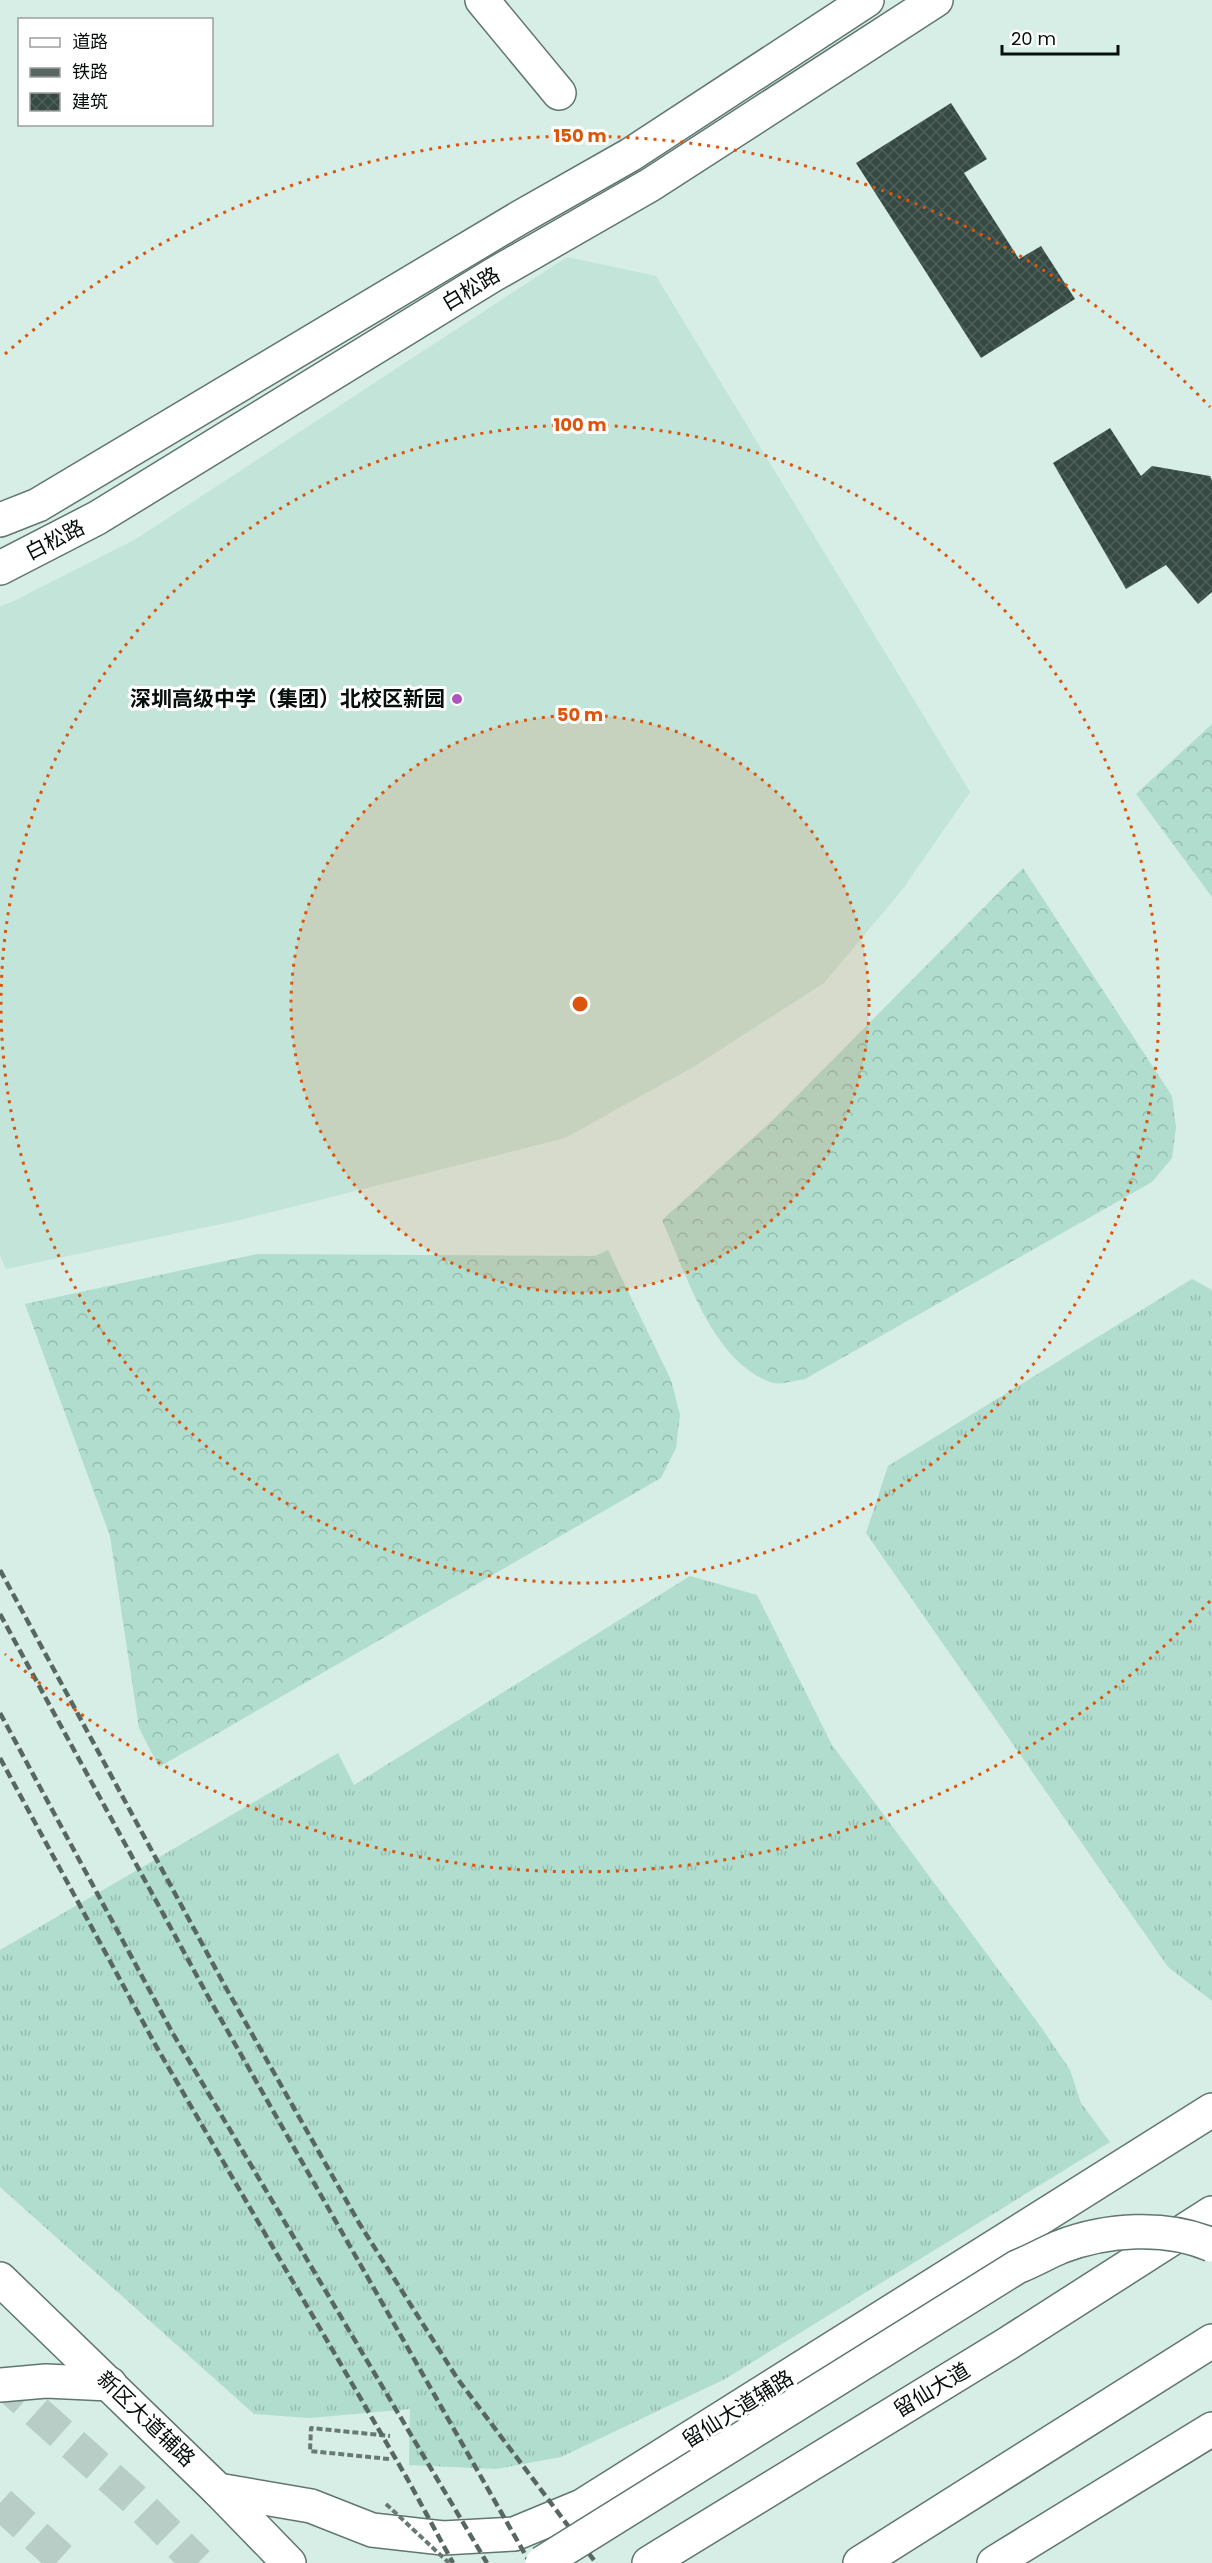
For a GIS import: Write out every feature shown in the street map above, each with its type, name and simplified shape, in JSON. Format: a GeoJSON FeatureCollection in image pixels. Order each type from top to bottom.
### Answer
{"type":"FeatureCollection","features":[{"type":"Feature","properties":{"kind":"main road"},"geometry":{"type":"LineString","coordinates":[[482,0],[560,93]]}},
{"type":"Feature","properties":{"kind":"main road","name":"白松路"},"geometry":{"type":"LineString","coordinates":[[0,520],[38,505],[630,155],[867,0]]}},
{"type":"Feature","properties":{"kind":"main road","name":"白松路"},"geometry":{"type":"LineString","coordinates":[[0,568],[97,518],[493,275],[650,185],[936,0]]}},
{"type":"Feature","properties":{"kind":"main road","name":"留仙大道辅路"},"geometry":{"type":"LineString","coordinates":[[218,2490],[311,2506],[372,2530],[443,2538],[514,2534],[582,2506],[1212,2110]]}},
{"type":"Feature","properties":{"kind":"main road","name":"留仙大道"},"geometry":{"type":"LineString","coordinates":[[649,2563],[997,2350],[1212,2213]]}},
{"type":"Feature","properties":{"kind":"main road"},"geometry":{"type":"LineString","coordinates":[[542,2563],[1026,2263],[1061,2247],[1099,2236],[1169,2233],[1212,2245]]}},
{"type":"Feature","properties":{"kind":"main road","name":"新区大道辅路"},"geometry":{"type":"LineString","coordinates":[[0,2279],[218,2490],[289,2563]]}},
{"type":"Feature","properties":{"kind":"main road"},"geometry":{"type":"LineString","coordinates":[[860,2563],[1212,2341]]}},
{"type":"Feature","properties":{"kind":"main road"},"geometry":{"type":"LineString","coordinates":[[0,2385],[45,2381],[110,2384]]}},
{"type":"Feature","properties":{"kind":"main road"},"geometry":{"type":"LineString","coordinates":[[994,2563],[1212,2428]]}},
{"type":"Feature","properties":{"kind":"path"},"geometry":{"type":"LineString","coordinates":[[389,2459],[310,2451],[311,2428],[390,2436]]}},
{"type":"Feature","properties":{"kind":"path"},"geometry":{"type":"LineString","coordinates":[[386,2504],[449,2563]]}},
{"type":"Feature","properties":{"kind":"shaded area","name":"深圳高级中学（集团）北校区新园"},"geometry":{"type":"Polygon","coordinates":[[[567,257],[656,276],[970,792],[902,890],[824,983],[695,1066],[565,1138],[240,1220],[6,1269],[0,1256],[0,606],[136,539],[567,257]]]}},
{"type":"Feature","properties":{"kind":"green space"},"geometry":{"type":"Polygon","coordinates":[[[1212,724],[1212,897],[1136,794],[1212,724]]]}},
{"type":"Feature","properties":{"kind":"green space"},"geometry":{"type":"Polygon","coordinates":[[[1023,868],[1172,1096],[1176,1127],[1172,1158],[1152,1182],[805,1379],[773,1383],[752,1372],[733,1357],[717,1337],[692,1290],[662,1220],[773,1120],[1023,868]]]}},
{"type":"Feature","properties":{"kind":"green space"},"geometry":{"type":"Polygon","coordinates":[[[608,1250],[671,1380],[680,1415],[676,1448],[661,1478],[159,1767],[139,1728],[110,1536],[25,1304],[257,1254],[595,1256],[608,1250]]]}},
{"type":"Feature","properties":{"kind":"green space"},"geometry":{"type":"Polygon","coordinates":[[[1192,1279],[1212,1290],[1212,2001],[1168,1967],[866,1533],[888,1466],[1192,1279]]]}},
{"type":"Feature","properties":{"kind":"green space"},"geometry":{"type":"Polygon","coordinates":[[[690,1576],[757,1595],[832,1745],[1041,2027],[1070,2070],[1081,2103],[1110,2142],[725,2379],[561,2457],[496,2469],[409,2465],[410,2409],[310,2418],[254,2414],[0,2187],[0,1950],[338,1753],[354,1785],[690,1576]]]}},
{"type":"Feature","properties":{"kind":"building"},"geometry":{"type":"Polygon","coordinates":[[[951,103],[987,159],[964,173],[1019,259],[1041,246],[1075,299],[981,358],[856,163],[951,103]]]}},
{"type":"Feature","properties":{"kind":"building"},"geometry":{"type":"Polygon","coordinates":[[[1110,428],[1141,476],[1152,466],[1210,476],[1212,480],[1212,592],[1198,604],[1166,565],[1126,589],[1053,463],[1110,428]]]}},
{"type":"Feature","properties":{"kind":"tunnel"},"geometry":{"type":"LineString","coordinates":[[0,2379],[134,2499],[198,2563]]}},
{"type":"Feature","properties":{"kind":"tunnel"},"geometry":{"type":"LineString","coordinates":[[0,2503],[66,2563]]}},
{"type":"Feature","properties":{"kind":"railway"},"geometry":{"type":"LineString","coordinates":[[0,1570],[226,1988],[359,2223],[457,2378],[596,2563]]}},
{"type":"Feature","properties":{"kind":"railway"},"geometry":{"type":"LineString","coordinates":[[0,1614],[210,2000],[530,2563]]}},
{"type":"Feature","properties":{"kind":"railway"},"geometry":{"type":"LineString","coordinates":[[0,1713],[172,2032],[487,2563]]}},
{"type":"Feature","properties":{"kind":"railway"},"geometry":{"type":"LineString","coordinates":[[0,1758],[156,2046],[408,2480],[453,2563]]}},
{"type":"Feature","properties":{"kind":"place","name":"深圳高级中学（集团）北校区新园"},"geometry":{"type":"Point","coordinates":[457,699]}}]}
